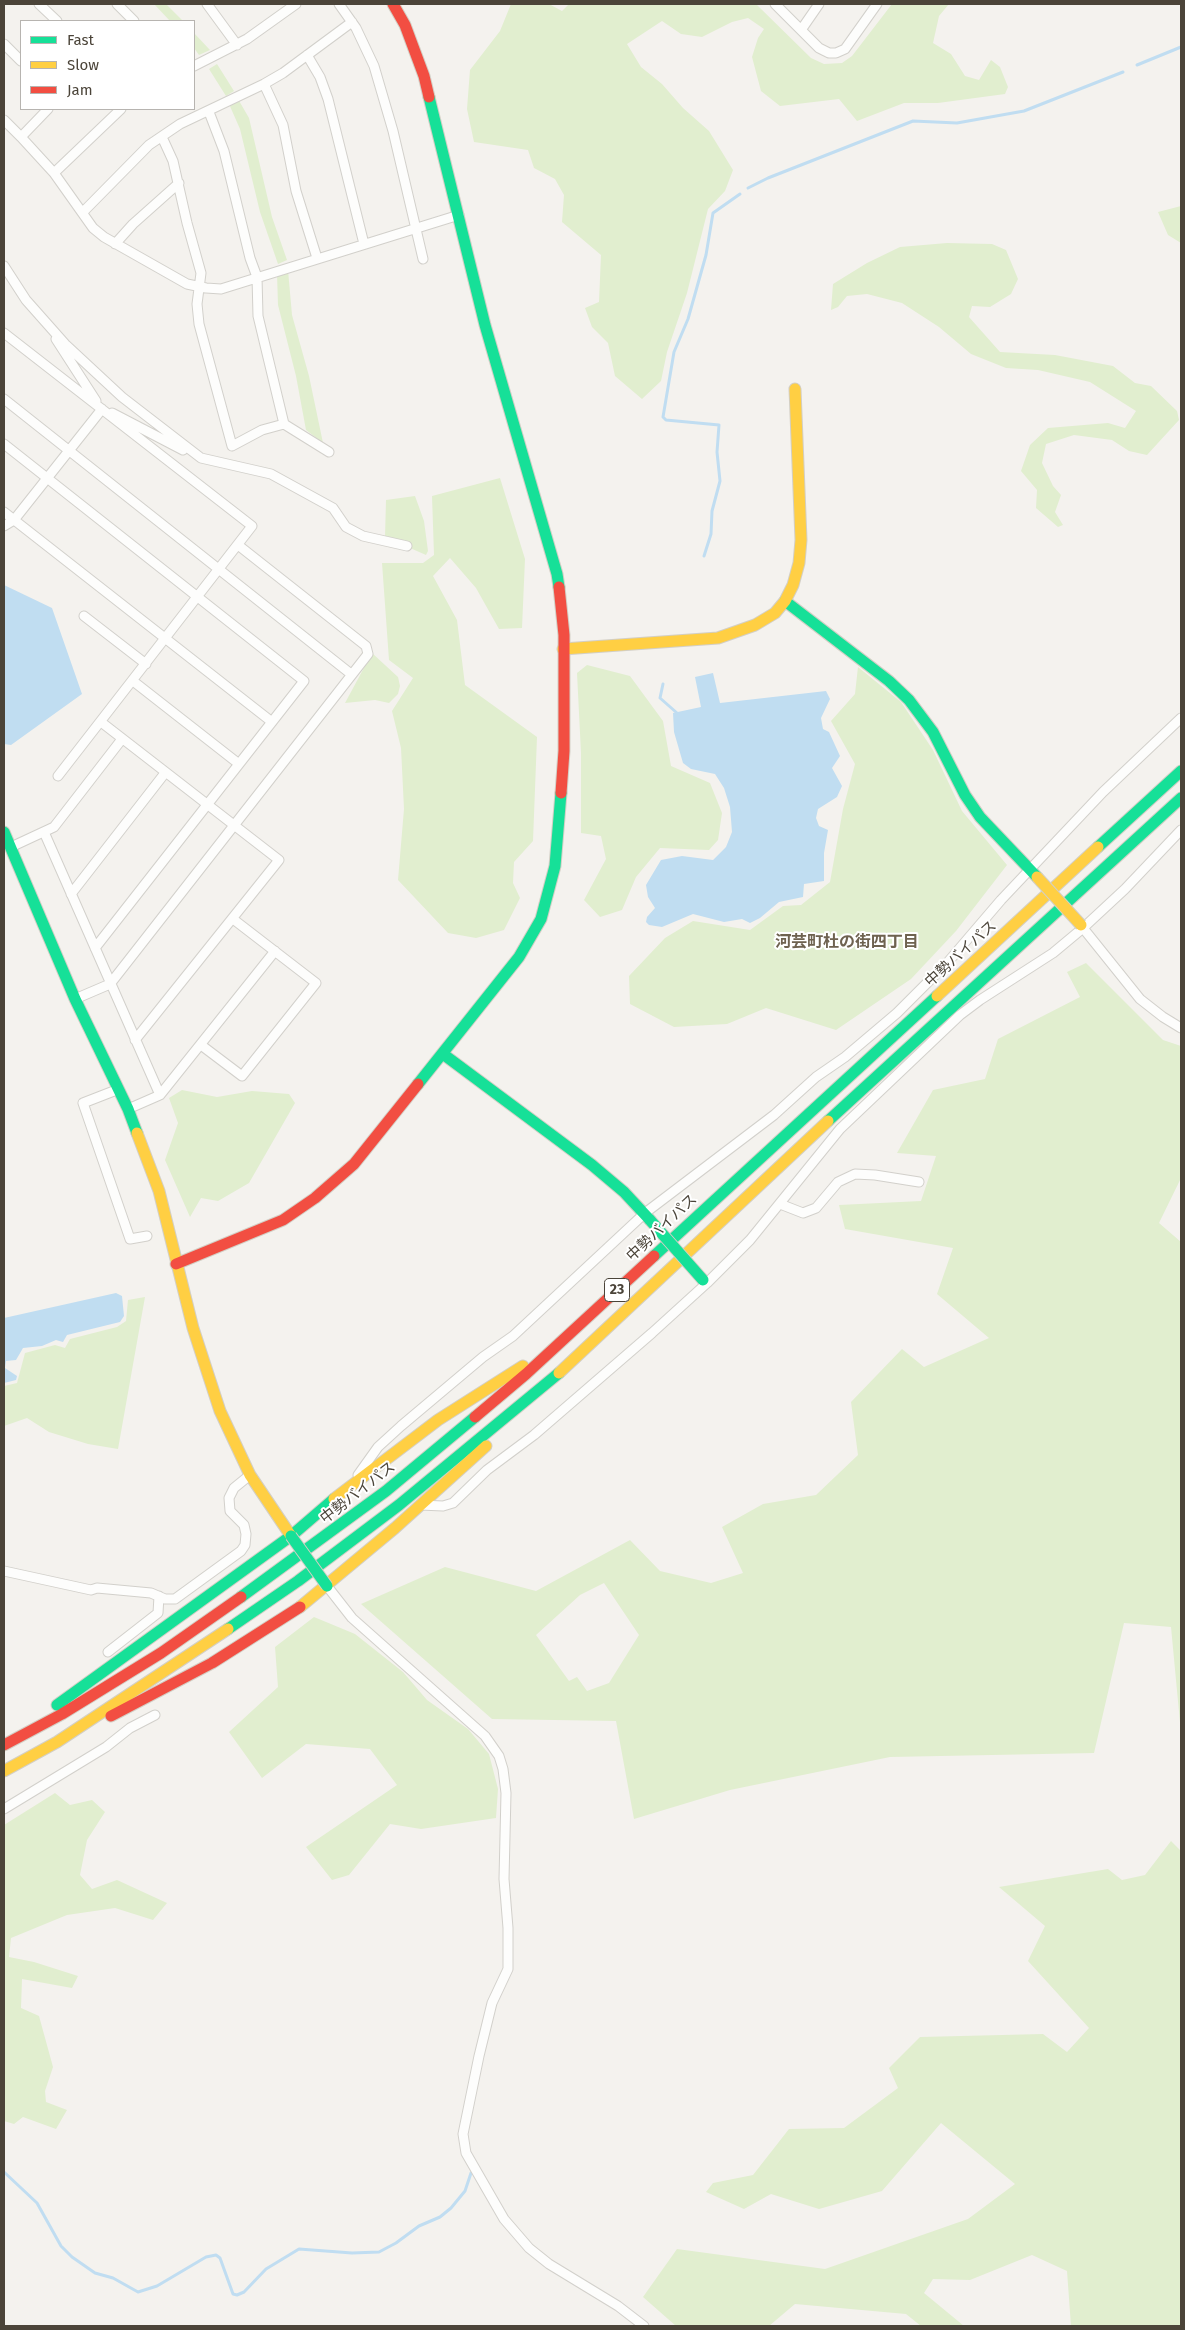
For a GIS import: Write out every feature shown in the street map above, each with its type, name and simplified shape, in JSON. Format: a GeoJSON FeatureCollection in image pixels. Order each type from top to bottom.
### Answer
{"type":"FeatureCollection","features":[{"type":"Feature","properties":{"kind":"main road"},"geometry":{"type":"LineString","coordinates":[[176,1264],[283,1220],[315,1198],[354,1164],[519,957],[541,919],[555,866],[564,751],[562,608],[558,574],[485,325],[424,76],[405,25],[393,4]]}},
{"type":"Feature","properties":{"kind":"main road"},"geometry":{"type":"LineString","coordinates":[[563,648],[718,638],[755,625],[775,613],[785,601],[793,585],[798,563],[800,540],[795,389]]}},
{"type":"Feature","properties":{"kind":"main road"},"geometry":{"type":"LineString","coordinates":[[785,601],[889,680],[909,700],[933,732],[965,795],[980,817],[1034,873],[1082,927]]}},
{"type":"Feature","properties":{"kind":"main road","name":"中勢バイパス"},"geometry":{"type":"LineString","coordinates":[[4,1745],[62,1714],[152,1658],[308,1551],[386,1492],[526,1374],[1181,771]]}},
{"type":"Feature","properties":{"kind":"main road","name":"23"},"geometry":{"type":"LineString","coordinates":[[4,1771],[57,1742],[184,1660],[298,1582],[399,1505],[571,1363],[702,1237],[1181,798]]}},
{"type":"Feature","properties":{"kind":"main road"},"geometry":{"type":"LineString","coordinates":[[4,832],[75,999],[128,1109],[158,1191],[193,1328],[220,1411],[250,1475],[291,1536],[328,1586]]}},
{"type":"Feature","properties":{"kind":"main road"},"geometry":{"type":"LineString","coordinates":[[443,1054],[592,1165],[624,1192],[705,1282]]}},
{"type":"Feature","properties":{"kind":"main road"},"geometry":{"type":"LineString","coordinates":[[4,1741],[84,1688],[291,1536],[350,1485],[438,1420],[562,1341]]}},
{"type":"Feature","properties":{"kind":"main road"},"geometry":{"type":"LineString","coordinates":[[57,1742],[140,1702],[212,1663],[296,1610],[328,1586],[525,1412],[571,1363]]}},
{"type":"Feature","properties":{"kind":"street"},"geometry":{"type":"LineString","coordinates":[[39,4],[56,20]]}},
{"type":"Feature","properties":{"kind":"street"},"geometry":{"type":"LineString","coordinates":[[117,4],[133,20]]}},
{"type":"Feature","properties":{"kind":"street"},"geometry":{"type":"LineString","coordinates":[[195,66],[237,45],[296,4]]}},
{"type":"Feature","properties":{"kind":"street"},"geometry":{"type":"LineString","coordinates":[[339,4],[352,22],[374,66],[393,131],[424,259]]}},
{"type":"Feature","properties":{"kind":"street"},"geometry":{"type":"LineString","coordinates":[[776,4],[818,48],[836,54],[845,49],[877,4]]}},
{"type":"Feature","properties":{"kind":"street"},"geometry":{"type":"LineString","coordinates":[[801,30],[819,4]]}},
{"type":"Feature","properties":{"kind":"street"},"geometry":{"type":"LineString","coordinates":[[210,5],[237,45]]}},
{"type":"Feature","properties":{"kind":"street"},"geometry":{"type":"LineString","coordinates":[[82,212],[149,145],[180,124],[209,112],[264,84],[308,55],[352,22]]}},
{"type":"Feature","properties":{"kind":"street"},"geometry":{"type":"LineString","coordinates":[[4,44],[20,60]]}},
{"type":"Feature","properties":{"kind":"street"},"geometry":{"type":"LineString","coordinates":[[308,55],[320,77],[328,99],[364,244]]}},
{"type":"Feature","properties":{"kind":"street"},"geometry":{"type":"LineString","coordinates":[[264,84],[282,125],[296,191],[317,258]]}},
{"type":"Feature","properties":{"kind":"street"},"geometry":{"type":"LineString","coordinates":[[21,137],[47,110]]}},
{"type":"Feature","properties":{"kind":"street"},"geometry":{"type":"LineString","coordinates":[[54,173],[120,110]]}},
{"type":"Feature","properties":{"kind":"street"},"geometry":{"type":"LineString","coordinates":[[209,112],[224,151],[248,248],[257,276],[258,316],[284,424],[329,452]]}},
{"type":"Feature","properties":{"kind":"street"},"geometry":{"type":"LineString","coordinates":[[4,120],[54,173],[94,228],[115,244],[187,284],[200,288],[221,289],[257,276],[459,215]]}},
{"type":"Feature","properties":{"kind":"street"},"geometry":{"type":"LineString","coordinates":[[162,137],[173,161],[201,273],[197,304],[199,324],[232,446],[262,430],[284,424]]}},
{"type":"Feature","properties":{"kind":"street"},"geometry":{"type":"LineString","coordinates":[[115,244],[133,224],[179,183]]}},
{"type":"Feature","properties":{"kind":"street"},"geometry":{"type":"LineString","coordinates":[[4,266],[26,300],[50,328],[122,397],[201,458]]}},
{"type":"Feature","properties":{"kind":"street"},"geometry":{"type":"LineString","coordinates":[[50,328],[102,409],[201,458],[271,474],[332,508],[346,527],[363,536],[407,546]]}},
{"type":"Feature","properties":{"kind":"street"},"geometry":{"type":"LineString","coordinates":[[4,333],[252,526],[58,776]]}},
{"type":"Feature","properties":{"kind":"street"},"geometry":{"type":"LineString","coordinates":[[4,399],[351,674]]}},
{"type":"Feature","properties":{"kind":"street"},"geometry":{"type":"LineString","coordinates":[[4,526],[14,520],[102,409]]}},
{"type":"Feature","properties":{"kind":"street"},"geometry":{"type":"LineString","coordinates":[[4,444],[304,681],[95,948]]}},
{"type":"Feature","properties":{"kind":"street"},"geometry":{"type":"LineString","coordinates":[[4,512],[272,722]]}},
{"type":"Feature","properties":{"kind":"street"},"geometry":{"type":"LineString","coordinates":[[75,999],[110,984],[368,654],[366,646],[238,545]]}},
{"type":"Feature","properties":{"kind":"street"},"geometry":{"type":"LineString","coordinates":[[84,616],[146,664]]}},
{"type":"Feature","properties":{"kind":"street"},"geometry":{"type":"LineString","coordinates":[[133,681],[239,764]]}},
{"type":"Feature","properties":{"kind":"street"},"geometry":{"type":"LineString","coordinates":[[350,1485],[378,1448],[483,1356],[513,1336],[647,1216],[774,1115],[816,1077],[845,1057],[898,1013],[948,962],[1001,900],[1034,873],[1128,766],[1181,718]]}},
{"type":"Feature","properties":{"kind":"street"},"geometry":{"type":"LineString","coordinates":[[101,722],[279,860],[136,1040]]}},
{"type":"Feature","properties":{"kind":"street"},"geometry":{"type":"LineString","coordinates":[[11,847],[54,827],[122,739]]}},
{"type":"Feature","properties":{"kind":"street"},"geometry":{"type":"LineString","coordinates":[[72,894],[165,773]]}},
{"type":"Feature","properties":{"kind":"street"},"geometry":{"type":"LineString","coordinates":[[420,1505],[443,1506],[453,1503],[487,1470],[534,1434],[750,1240],[840,1129],[960,1015],[1053,953],[1125,889],[1181,830]]}},
{"type":"Feature","properties":{"kind":"street"},"geometry":{"type":"LineString","coordinates":[[44,832],[160,1096]]}},
{"type":"Feature","properties":{"kind":"street"},"geometry":{"type":"LineString","coordinates":[[202,1045],[242,1076],[316,983],[233,919]]}},
{"type":"Feature","properties":{"kind":"street"},"geometry":{"type":"LineString","coordinates":[[1082,927],[1140,998],[1163,1017],[1181,1028]]}},
{"type":"Feature","properties":{"kind":"street"},"geometry":{"type":"LineString","coordinates":[[128,1109],[160,1096],[275,951]]}},
{"type":"Feature","properties":{"kind":"street"},"geometry":{"type":"LineString","coordinates":[[120,1089],[83,1103],[130,1239],[147,1236]]}},
{"type":"Feature","properties":{"kind":"street"},"geometry":{"type":"LineString","coordinates":[[780,1204],[803,1213],[816,1208],[838,1182],[855,1174],[919,1182]]}},
{"type":"Feature","properties":{"kind":"street"},"geometry":{"type":"LineString","coordinates":[[4,1571],[91,1590],[97,1588],[151,1593],[165,1599],[175,1599],[241,1551],[245,1545],[246,1534],[244,1525],[230,1511],[229,1498],[234,1488],[250,1475]]}},
{"type":"Feature","properties":{"kind":"street"},"geometry":{"type":"LineString","coordinates":[[328,1586],[352,1618],[486,1736],[498,1756],[503,1769],[506,1793],[504,1879],[508,1928],[508,1969],[490,2008],[479,2056],[463,2134],[466,2153],[504,2219],[529,2248],[549,2264],[618,2306],[644,2326]]}},
{"type":"Feature","properties":{"kind":"street"},"geometry":{"type":"LineString","coordinates":[[108,1652],[158,1613],[158,1596]]}},
{"type":"Feature","properties":{"kind":"street"},"geometry":{"type":"LineString","coordinates":[[4,1809],[106,1747],[130,1728],[155,1715]]}},
{"type":"Feature","properties":{"kind":"green space"},"geometry":{"type":"Polygon","coordinates":[[[154,4],[166,4],[182,20],[169,20],[154,4]]]}},
{"type":"Feature","properties":{"kind":"green space"},"geometry":{"type":"Polygon","coordinates":[[[511,4],[549,4],[562,11],[569,4],[756,4],[811,58],[824,64],[842,63],[852,56],[892,4],[949,4],[939,16],[933,43],[951,54],[965,76],[979,80],[991,60],[1000,67],[1008,87],[1005,94],[938,103],[904,103],[857,121],[839,99],[780,106],[761,91],[752,57],[758,38],[764,29],[748,18],[732,22],[702,37],[681,34],[662,21],[627,44],[641,67],[662,84],[683,108],[709,131],[733,170],[725,191],[708,209],[687,293],[667,352],[661,381],[642,399],[615,376],[608,343],[592,327],[585,308],[599,302],[601,255],[562,222],[564,195],[555,179],[534,168],[528,150],[474,142],[467,109],[470,70],[500,31],[511,4]]]}},
{"type":"Feature","properties":{"kind":"green space"},"geometry":{"type":"Polygon","coordinates":[[[195,34],[210,50],[199,55],[195,49],[195,34]]]}},
{"type":"Feature","properties":{"kind":"green space"},"geometry":{"type":"Polygon","coordinates":[[[217,64],[234,91],[226,96],[209,69],[217,64]]]}},
{"type":"Feature","properties":{"kind":"green space"},"geometry":{"type":"Polygon","coordinates":[[[238,99],[249,118],[272,217],[287,260],[278,264],[260,212],[240,129],[229,104],[238,99]]]}},
{"type":"Feature","properties":{"kind":"green space"},"geometry":{"type":"Polygon","coordinates":[[[1181,206],[1181,243],[1168,235],[1158,212],[1181,206]]]}},
{"type":"Feature","properties":{"kind":"green space"},"geometry":{"type":"Polygon","coordinates":[[[947,243],[992,244],[1006,250],[1018,279],[1011,294],[990,307],[972,306],[969,317],[1000,352],[1055,355],[1113,366],[1135,383],[1151,386],[1177,411],[1179,420],[1147,455],[1129,451],[1112,440],[1074,435],[1046,444],[1042,463],[1053,486],[1061,495],[1055,512],[1063,525],[1058,527],[1036,508],[1037,490],[1021,471],[1030,445],[1048,428],[1108,423],[1125,428],[1136,411],[1090,382],[1038,370],[1006,368],[971,354],[939,327],[902,303],[867,294],[847,296],[838,307],[831,310],[833,284],[867,263],[900,247],[947,243]]]}},
{"type":"Feature","properties":{"kind":"green space"},"geometry":{"type":"Polygon","coordinates":[[[288,270],[292,315],[309,376],[323,443],[306,430],[296,376],[278,305],[277,274],[288,270]]]}},
{"type":"Feature","properties":{"kind":"green space"},"geometry":{"type":"Polygon","coordinates":[[[500,478],[525,559],[522,628],[499,629],[476,588],[450,558],[433,576],[457,620],[465,685],[537,737],[533,841],[514,862],[513,883],[520,898],[504,930],[476,938],[448,933],[398,880],[404,809],[401,748],[392,711],[413,678],[389,660],[382,563],[423,563],[434,555],[432,496],[500,478]]]}},
{"type":"Feature","properties":{"kind":"green space"},"geometry":{"type":"Polygon","coordinates":[[[415,496],[424,521],[428,551],[426,555],[385,537],[386,500],[415,496]]]}},
{"type":"Feature","properties":{"kind":"green space"},"geometry":{"type":"Polygon","coordinates":[[[372,653],[398,677],[400,686],[398,694],[389,703],[375,700],[345,703],[372,653]]]}},
{"type":"Feature","properties":{"kind":"green space"},"geometry":{"type":"Polygon","coordinates":[[[587,665],[630,676],[663,721],[671,766],[710,783],[722,813],[718,840],[709,850],[660,848],[636,877],[622,910],[600,917],[584,900],[606,859],[601,836],[581,833],[581,753],[577,673],[587,665]]]}},
{"type":"Feature","properties":{"kind":"green space"},"geometry":{"type":"Polygon","coordinates":[[[858,667],[901,702],[933,750],[962,811],[1007,865],[956,931],[911,979],[836,1030],[766,1008],[727,1024],[674,1027],[630,1004],[629,976],[665,938],[693,921],[750,930],[783,906],[801,905],[830,882],[843,809],[855,764],[831,721],[855,694],[858,667]]]}},
{"type":"Feature","properties":{"kind":"green space"},"geometry":{"type":"Polygon","coordinates":[[[1086,963],[1163,1040],[1181,1046],[1181,1178],[1159,1223],[1181,1242],[1181,1733],[1171,1627],[1124,1623],[1094,1753],[890,1757],[730,1790],[634,1819],[616,1721],[492,1719],[361,1604],[445,1567],[536,1591],[630,1540],[660,1571],[711,1583],[743,1573],[722,1527],[763,1504],[816,1495],[858,1455],[851,1402],[902,1349],[924,1367],[989,1338],[937,1294],[953,1248],[845,1229],[839,1205],[921,1201],[936,1156],[897,1153],[933,1090],[985,1079],[998,1039],[1080,997],[1067,972],[1086,963]],[[604,1583],[580,1595],[536,1635],[569,1681],[577,1677],[587,1691],[609,1683],[639,1635],[604,1583]]]}},
{"type":"Feature","properties":{"kind":"green space"},"geometry":{"type":"Polygon","coordinates":[[[182,1090],[217,1097],[252,1091],[289,1094],[295,1103],[249,1183],[218,1201],[201,1198],[190,1217],[165,1160],[178,1123],[169,1098],[182,1090]]]}},
{"type":"Feature","properties":{"kind":"green space"},"geometry":{"type":"Polygon","coordinates":[[[145,1297],[118,1449],[88,1444],[49,1432],[27,1418],[4,1426],[4,1386],[17,1383],[25,1353],[55,1345],[65,1348],[70,1339],[117,1327],[126,1321],[128,1300],[145,1297]]]}},
{"type":"Feature","properties":{"kind":"green space"},"geometry":{"type":"Polygon","coordinates":[[[314,1617],[355,1634],[403,1672],[427,1700],[468,1729],[489,1754],[498,1789],[496,1818],[421,1829],[390,1824],[349,1875],[332,1880],[306,1847],[397,1785],[370,1749],[306,1744],[262,1778],[229,1732],[278,1687],[275,1647],[314,1617]]]}},
{"type":"Feature","properties":{"kind":"green space"},"geometry":{"type":"Polygon","coordinates":[[[55,1793],[70,1805],[92,1800],[105,1812],[87,1840],[80,1875],[92,1889],[117,1880],[167,1903],[153,1920],[115,1908],[67,1915],[11,1938],[9,1957],[34,1962],[78,1976],[72,1988],[22,1979],[21,2008],[39,2016],[53,2067],[45,2091],[46,2102],[67,2110],[56,2129],[23,2117],[14,2124],[4,2121],[4,1825],[55,1793]]]}},
{"type":"Feature","properties":{"kind":"green space"},"geometry":{"type":"Polygon","coordinates":[[[1171,1841],[1181,1851],[1181,2326],[1071,2326],[1067,2271],[1032,2255],[970,2280],[933,2279],[924,2293],[964,2326],[921,2326],[906,2314],[795,2304],[769,2326],[676,2326],[643,2297],[677,2249],[825,2269],[968,2219],[1015,2184],[941,2123],[882,2191],[819,2209],[771,2194],[744,2209],[706,2192],[713,2183],[753,2175],[789,2129],[844,2128],[898,2088],[889,2068],[920,2037],[1043,2034],[1067,2052],[1089,2028],[1028,1961],[1045,1926],[999,1887],[1108,1869],[1122,1880],[1145,1875],[1171,1841]]]}},
{"type":"Feature","properties":{"kind":"water"},"geometry":{"type":"Polygon","coordinates":[[[4,585],[52,608],[82,694],[11,745],[4,744],[4,585]]]}},
{"type":"Feature","properties":{"kind":"water"},"geometry":{"type":"Polygon","coordinates":[[[713,673],[720,703],[826,691],[830,699],[821,718],[823,729],[829,732],[840,756],[832,768],[842,786],[837,797],[818,809],[816,818],[819,826],[828,830],[824,853],[824,881],[804,884],[803,897],[779,902],[760,918],[750,923],[742,919],[724,922],[693,914],[662,927],[649,925],[646,922],[647,917],[655,908],[648,897],[646,885],[661,860],[682,856],[713,860],[726,847],[732,832],[730,807],[724,788],[715,774],[691,769],[683,763],[674,732],[673,713],[701,707],[695,677],[713,673]]]}},
{"type":"Feature","properties":{"kind":"water"},"geometry":{"type":"Polygon","coordinates":[[[116,1293],[122,1296],[124,1316],[120,1322],[67,1335],[63,1342],[56,1340],[42,1346],[23,1348],[16,1360],[6,1361],[5,1368],[17,1376],[16,1380],[4,1383],[4,1318],[116,1293]]]}},
{"type":"Feature","properties":{"kind":"waterway"},"geometry":{"type":"LineString","coordinates":[[1137,65],[1181,47]]}},
{"type":"Feature","properties":{"kind":"waterway"},"geometry":{"type":"LineString","coordinates":[[748,188],[768,178],[913,121],[957,123],[1024,111],[1123,72]]}},
{"type":"Feature","properties":{"kind":"waterway"},"geometry":{"type":"LineString","coordinates":[[704,556],[711,534],[712,511],[720,481],[717,452],[719,425],[666,420],[663,417],[674,352],[688,319],[706,255],[713,213],[740,194]]}},
{"type":"Feature","properties":{"kind":"waterway"},"geometry":{"type":"LineString","coordinates":[[663,684],[660,698],[677,713]]}},
{"type":"Feature","properties":{"kind":"waterway"},"geometry":{"type":"LineString","coordinates":[[4,2172],[37,2203],[61,2246],[72,2257],[95,2273],[113,2278],[138,2292],[157,2286],[206,2257],[216,2255],[220,2258],[233,2294],[237,2295],[244,2292],[266,2269],[299,2249],[352,2253],[379,2252],[396,2243],[419,2226],[440,2217],[451,2208],[465,2191],[471,2173]]}},
{"type":"Feature","properties":{"kind":"traffic: fast"},"geometry":{"type":"LineString","coordinates":[[429,97],[485,325],[557,574],[559,587]]}},
{"type":"Feature","properties":{"kind":"traffic: fast"},"geometry":{"type":"LineString","coordinates":[[785,601],[889,681],[909,700],[933,732],[965,795],[980,817],[1037,877]]}},
{"type":"Feature","properties":{"kind":"traffic: fast"},"geometry":{"type":"LineString","coordinates":[[1098,847],[1181,771]]}},
{"type":"Feature","properties":{"kind":"traffic: fast"},"geometry":{"type":"LineString","coordinates":[[418,1084],[519,957],[541,919],[555,866],[561,793]]}},
{"type":"Feature","properties":{"kind":"traffic: fast"},"geometry":{"type":"LineString","coordinates":[[828,1121],[1181,798]]}},
{"type":"Feature","properties":{"kind":"traffic: fast"},"geometry":{"type":"LineString","coordinates":[[4,832],[75,999],[128,1109],[137,1133]]}},
{"type":"Feature","properties":{"kind":"traffic: fast"},"geometry":{"type":"LineString","coordinates":[[654,1256],[937,996]]}},
{"type":"Feature","properties":{"kind":"traffic: fast"},"geometry":{"type":"LineString","coordinates":[[443,1054],[592,1165],[624,1192],[650,1220]]}},
{"type":"Feature","properties":{"kind":"traffic: fast"},"geometry":{"type":"LineString","coordinates":[[650,1220],[703,1280]]}},
{"type":"Feature","properties":{"kind":"traffic: fast"},"geometry":{"type":"LineString","coordinates":[[228,1629],[298,1581],[399,1505],[559,1373]]}},
{"type":"Feature","properties":{"kind":"traffic: fast"},"geometry":{"type":"LineString","coordinates":[[241,1597],[386,1491],[475,1417]]}},
{"type":"Feature","properties":{"kind":"traffic: fast"},"geometry":{"type":"LineString","coordinates":[[57,1705],[291,1536],[334,1499]]}},
{"type":"Feature","properties":{"kind":"traffic: fast"},"geometry":{"type":"LineString","coordinates":[[291,1536],[327,1586]]}},
{"type":"Feature","properties":{"kind":"traffic: slow"},"geometry":{"type":"LineString","coordinates":[[563,649],[718,638],[755,625],[775,613],[785,601],[793,585],[799,563],[801,540],[795,389]]}},
{"type":"Feature","properties":{"kind":"traffic: slow"},"geometry":{"type":"LineString","coordinates":[[937,996],[1098,847]]}},
{"type":"Feature","properties":{"kind":"traffic: slow"},"geometry":{"type":"LineString","coordinates":[[1037,877],[1081,925]]}},
{"type":"Feature","properties":{"kind":"traffic: slow"},"geometry":{"type":"LineString","coordinates":[[559,1373],[828,1121]]}},
{"type":"Feature","properties":{"kind":"traffic: slow"},"geometry":{"type":"LineString","coordinates":[[137,1133],[159,1191],[193,1328],[220,1411],[250,1475],[291,1536]]}},
{"type":"Feature","properties":{"kind":"traffic: slow"},"geometry":{"type":"LineString","coordinates":[[334,1499],[438,1420],[523,1366]]}},
{"type":"Feature","properties":{"kind":"traffic: slow"},"geometry":{"type":"LineString","coordinates":[[300,1607],[395,1528],[486,1446]]}},
{"type":"Feature","properties":{"kind":"traffic: slow"},"geometry":{"type":"LineString","coordinates":[[4,1771],[57,1742],[228,1629]]}},
{"type":"Feature","properties":{"kind":"traffic: jam"},"geometry":{"type":"LineString","coordinates":[[393,4],[405,25],[424,76],[429,97]]}},
{"type":"Feature","properties":{"kind":"traffic: jam"},"geometry":{"type":"LineString","coordinates":[[559,587],[564,635],[564,751],[561,793]]}},
{"type":"Feature","properties":{"kind":"traffic: jam"},"geometry":{"type":"LineString","coordinates":[[176,1264],[283,1220],[315,1198],[354,1164],[418,1084]]}},
{"type":"Feature","properties":{"kind":"traffic: jam"},"geometry":{"type":"LineString","coordinates":[[475,1417],[526,1374],[654,1256]]}},
{"type":"Feature","properties":{"kind":"traffic: jam"},"geometry":{"type":"LineString","coordinates":[[4,1745],[62,1714],[161,1653],[241,1597]]}},
{"type":"Feature","properties":{"kind":"traffic: jam"},"geometry":{"type":"LineString","coordinates":[[111,1716],[212,1663],[300,1607]]}},
{"type":"Feature","properties":{"kind":"district","name":"河芸町杜の街四丁目"},"geometry":{"type":"Point","coordinates":[847,943]}}]}
